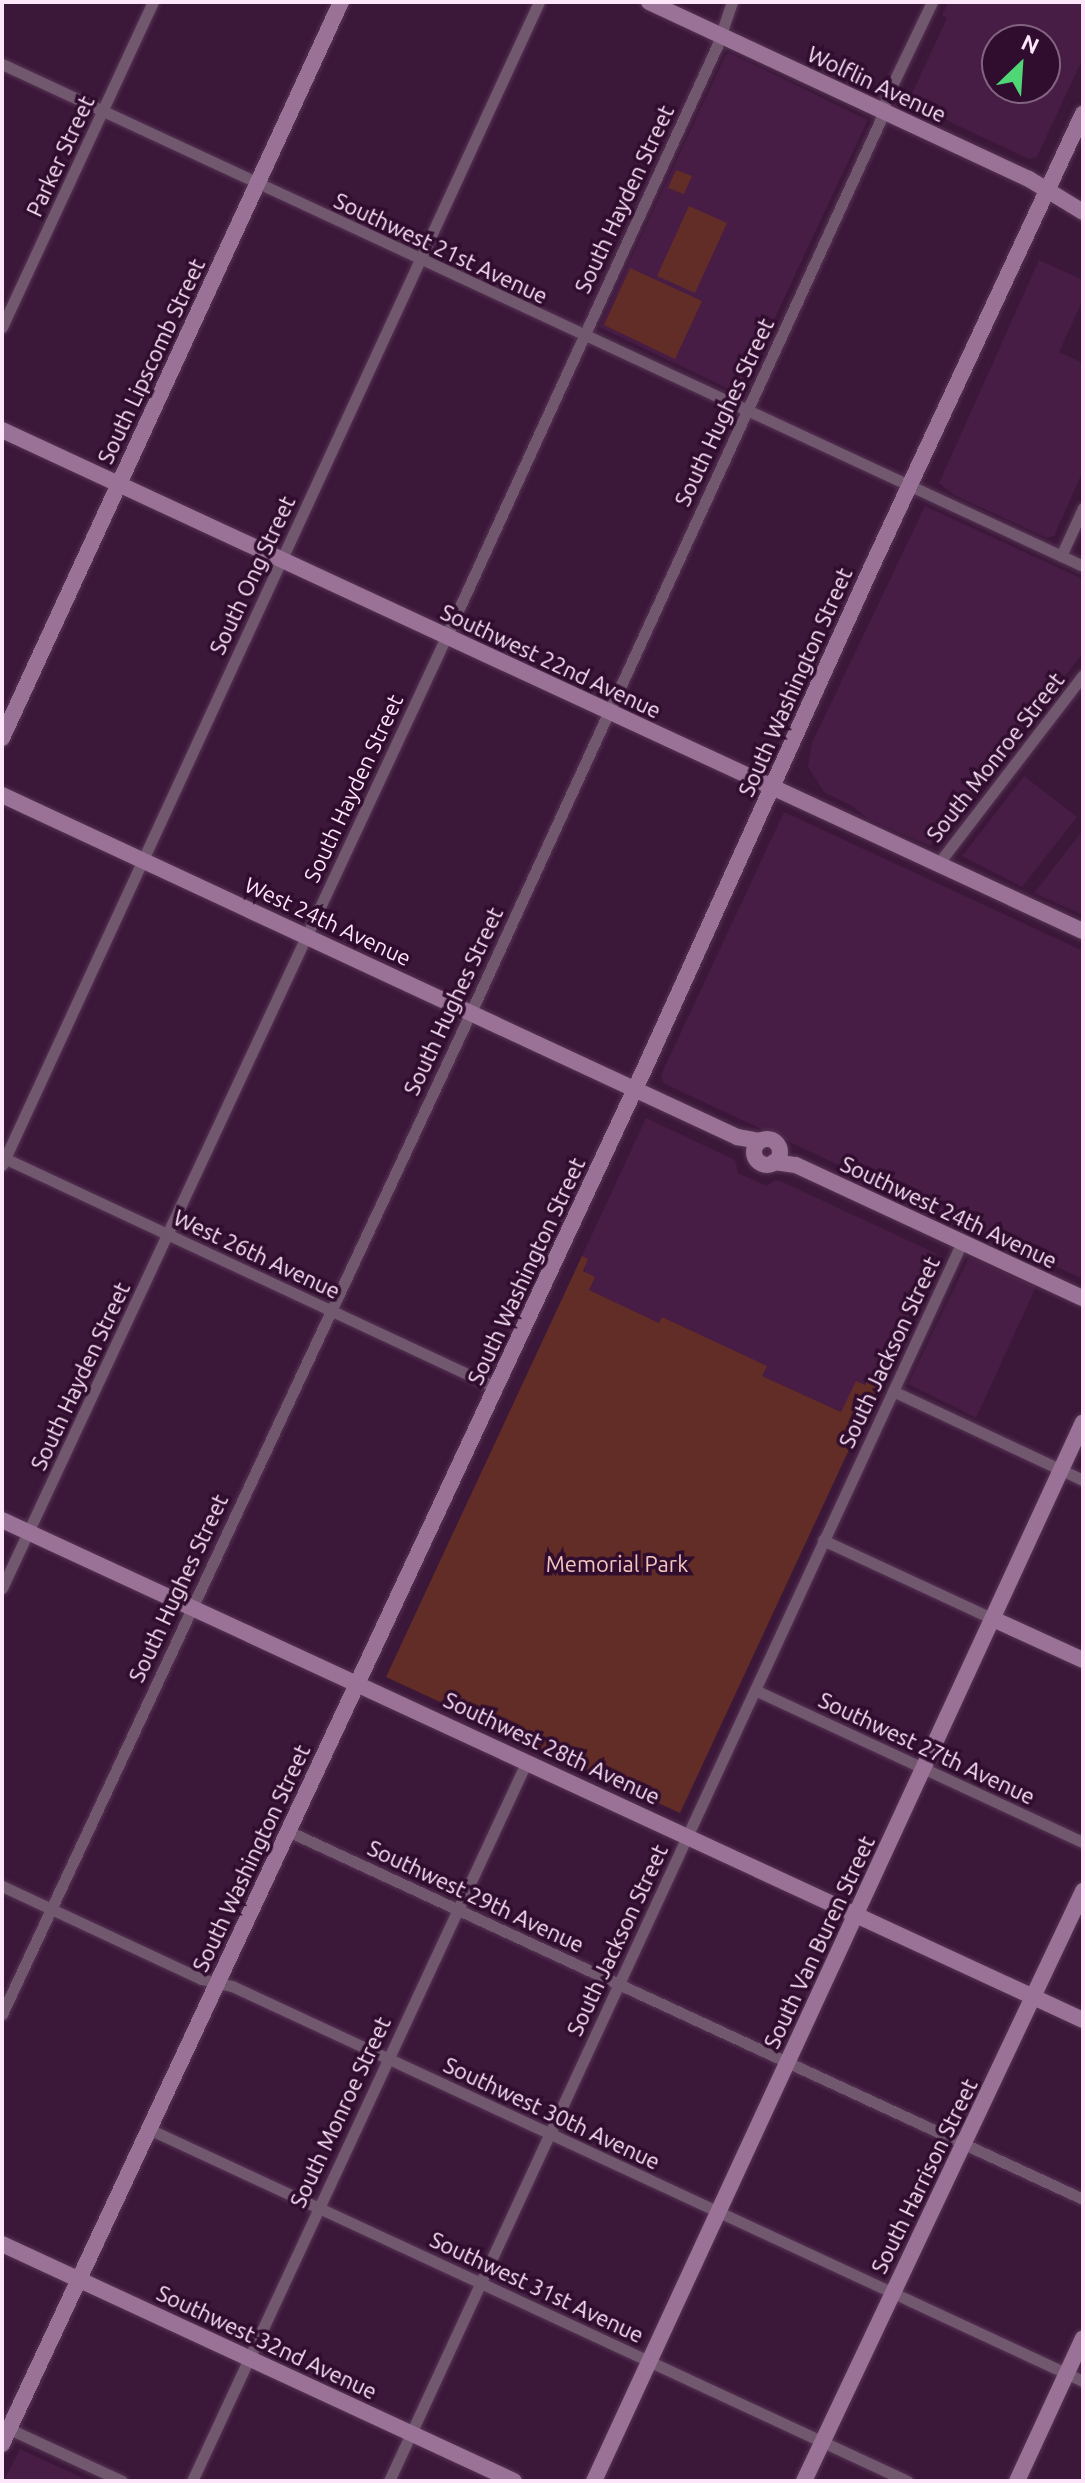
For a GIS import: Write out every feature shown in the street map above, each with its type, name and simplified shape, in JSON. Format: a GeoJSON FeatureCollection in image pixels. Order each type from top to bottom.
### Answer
{"type":"FeatureCollection","features":[{"type":"Feature","properties":{"kind":"main road","name":"South Lipscomb Street"},"geometry":{"type":"LineString","coordinates":[[2,738],[341,2]]}},
{"type":"Feature","properties":{"kind":"main road","name":"Wolflin Avenue"},"geometry":{"type":"LineString","coordinates":[[649,2],[1047,190],[1083,212]]}},
{"type":"Feature","properties":{"kind":"main road","name":"South Washington Street"},"geometry":{"type":"LineString","coordinates":[[4,2433],[151,2130],[635,1089],[909,486],[1083,114]]}},
{"type":"Feature","properties":{"kind":"main road","name":"Southwest 22nd Avenue"},"geometry":{"type":"LineString","coordinates":[[2,430],[1083,931]]}},
{"type":"Feature","properties":{"kind":"main road","name":"West 24th Avenue"},"geometry":{"type":"LineString","coordinates":[[2,795],[635,1089]]}},
{"type":"Feature","properties":{"kind":"main road","name":"Southwest 24th Avenue"},"geometry":{"type":"LineString","coordinates":[[635,1089],[737,1137],[766,1155],[796,1165],[1083,1298]]}},
{"type":"Feature","properties":{"kind":"main road","name":"South Van Buren Street"},"geometry":{"type":"LineString","coordinates":[[594,2481],[1083,1422]]}},
{"type":"Feature","properties":{"kind":"main road","name":"Southwest 28th Avenue"},"geometry":{"type":"LineString","coordinates":[[2,1520],[1083,2020]]}},
{"type":"Feature","properties":{"kind":"main road"},"geometry":{"type":"LineString","coordinates":[[993,1619],[1083,1660]]}},
{"type":"Feature","properties":{"kind":"main road","name":"South Harrison Street"},"geometry":{"type":"LineString","coordinates":[[804,2481],[1083,1891]]}},
{"type":"Feature","properties":{"kind":"main road","name":"Southwest 32nd Avenue"},"geometry":{"type":"LineString","coordinates":[[2,2244],[514,2481]]}},
{"type":"Feature","properties":{"kind":"main road"},"geometry":{"type":"LineString","coordinates":[[1017,2481],[1083,2338]]}},
{"type":"Feature","properties":{"kind":"street","name":"Parker Street"},"geometry":{"type":"LineString","coordinates":[[2,327],[153,2]]}},
{"type":"Feature","properties":{"kind":"street","name":"South Ong Street"},"geometry":{"type":"LineString","coordinates":[[3,1160],[539,2]]}},
{"type":"Feature","properties":{"kind":"street","name":"South Hayden Street"},"geometry":{"type":"LineString","coordinates":[[2,1588],[446,637],[720,35],[732,2]]}},
{"type":"Feature","properties":{"kind":"street","name":"South Hughes Street"},"geometry":{"type":"LineString","coordinates":[[2,2014],[471,1012],[932,2]]}},
{"type":"Feature","properties":{"kind":"street","name":"Southwest 21st Avenue"},"geometry":{"type":"LineString","coordinates":[[2,64],[420,261],[1083,566]]}},
{"type":"Feature","properties":{"kind":"street"},"geometry":{"type":"LineString","coordinates":[[1061,556],[1083,508]]}},
{"type":"Feature","properties":{"kind":"street","name":"South Monroe Street"},"geometry":{"type":"LineString","coordinates":[[938,864],[1083,675]]}},
{"type":"Feature","properties":{"kind":"street","name":"West 26th Avenue"},"geometry":{"type":"LineString","coordinates":[[3,1160],[495,1387]]}},
{"type":"Feature","properties":{"kind":"street","name":"South Jackson Street"},"geometry":{"type":"LineString","coordinates":[[389,2481],[962,1242]]}},
{"type":"Feature","properties":{"kind":"street"},"geometry":{"type":"LineString","coordinates":[[893,1391],[1083,1480]]}},
{"type":"Feature","properties":{"kind":"street"},"geometry":{"type":"LineString","coordinates":[[823,1540],[993,1619]]}},
{"type":"Feature","properties":{"kind":"street","name":"Southwest 27th Avenue"},"geometry":{"type":"LineString","coordinates":[[755,1690],[1083,1842]]}},
{"type":"Feature","properties":{"kind":"street","name":"South Monroe Street"},"geometry":{"type":"LineString","coordinates":[[192,2481],[386,2058],[527,1761]]}},
{"type":"Feature","properties":{"kind":"street","name":"Southwest 29th Avenue"},"geometry":{"type":"LineString","coordinates":[[288,1831],[1083,2199]]}},
{"type":"Feature","properties":{"kind":"street","name":"Southwest 30th Avenue"},"geometry":{"type":"LineString","coordinates":[[2,1886],[201,1979],[232,1986],[1083,2381]]}},
{"type":"Feature","properties":{"kind":"street","name":"Southwest 31st Avenue"},"geometry":{"type":"LineString","coordinates":[[151,2130],[907,2481]]}},
{"type":"Feature","properties":{"kind":"street"},"geometry":{"type":"LineString","coordinates":[[4,2433],[122,2481]]}},
{"type":"Feature","properties":{"kind":"shaded area"},"geometry":{"type":"Polygon","coordinates":[[[948,2],[1083,2],[1083,58],[1037,157],[1029,159],[908,102],[947,18],[942,15],[948,2]]]}},
{"type":"Feature","properties":{"kind":"shaded area"},"geometry":{"type":"Polygon","coordinates":[[[730,53],[868,120],[739,394],[599,327],[726,54],[730,53]]]}},
{"type":"Feature","properties":{"kind":"shaded area"},"geometry":{"type":"Polygon","coordinates":[[[1039,260],[1083,280],[1083,300],[1059,352],[1083,363],[1083,471],[1054,536],[1047,538],[954,495],[939,483],[1039,260]]]}},
{"type":"Feature","properties":{"kind":"shaded area"},"geometry":{"type":"Polygon","coordinates":[[[925,506],[1083,579],[1083,653],[930,846],[868,819],[852,806],[824,792],[808,767],[812,743],[925,506]]]}},
{"type":"Feature","properties":{"kind":"shaded area"},"geometry":{"type":"Polygon","coordinates":[[[1024,776],[1077,817],[1022,887],[962,856],[1024,776]]]}},
{"type":"Feature","properties":{"kind":"shaded area"},"geometry":{"type":"Polygon","coordinates":[[[784,812],[1083,951],[1083,1279],[663,1083],[661,1075],[784,812]]]}},
{"type":"Feature","properties":{"kind":"shaded area"},"geometry":{"type":"Polygon","coordinates":[[[1083,830],[1083,915],[1034,893],[1083,830]]]}},
{"type":"Feature","properties":{"kind":"shaded area"},"geometry":{"type":"Polygon","coordinates":[[[646,1118],[735,1160],[738,1173],[766,1186],[776,1180],[787,1184],[937,1254],[880,1383],[869,1377],[841,1412],[762,1376],[766,1366],[662,1317],[659,1323],[589,1290],[582,1256],[646,1118]]]}},
{"type":"Feature","properties":{"kind":"shaded area"},"geometry":{"type":"Polygon","coordinates":[[[969,1257],[1036,1287],[976,1418],[908,1384],[969,1257]]]}},
{"type":"Feature","properties":{"kind":"shaded area"},"geometry":{"type":"Polygon","coordinates":[[[20,2449],[83,2478],[81,2481],[4,2481],[20,2449]]]}},
{"type":"Feature","properties":{"kind":"green space"},"geometry":{"type":"Polygon","coordinates":[[[676,170],[692,176],[684,194],[668,188],[676,170]]]}},
{"type":"Feature","properties":{"kind":"green space"},"geometry":{"type":"Polygon","coordinates":[[[689,206],[727,223],[695,293],[657,276],[689,206]]]}},
{"type":"Feature","properties":{"kind":"green space"},"geometry":{"type":"Polygon","coordinates":[[[630,268],[702,301],[675,359],[604,325],[630,268]]]}},
{"type":"Feature","properties":{"kind":"green space","name":"Memorial Park"},"geometry":{"type":"Polygon","coordinates":[[[582,1256],[588,1259],[583,1271],[595,1277],[589,1290],[659,1323],[662,1317],[767,1366],[762,1376],[841,1412],[856,1381],[865,1385],[868,1377],[880,1383],[680,1813],[386,1677],[582,1256]]]}}]}
